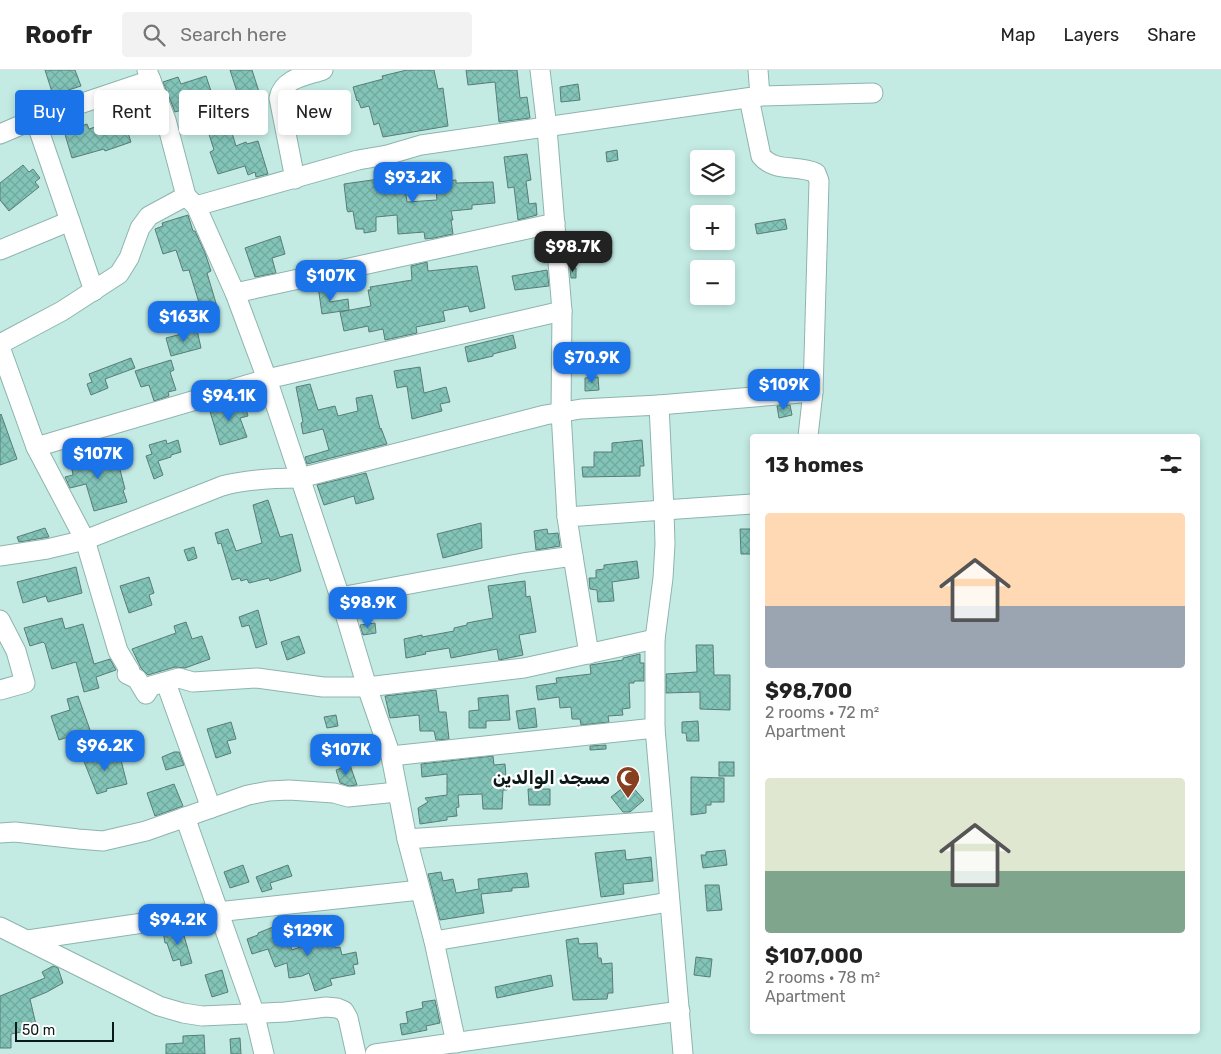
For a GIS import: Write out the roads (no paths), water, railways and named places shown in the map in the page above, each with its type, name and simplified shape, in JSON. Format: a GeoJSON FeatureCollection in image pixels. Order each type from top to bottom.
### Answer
{"type":"FeatureCollection","features":[{"type":"Feature","properties":{"kind":"street"},"geometry":{"type":"LineString","coordinates":[[295,179],[280,98],[281,90],[288,82],[323,70]]}},
{"type":"Feature","properties":{"kind":"street"},"geometry":{"type":"LineString","coordinates":[[540,70],[547,128],[562,311],[561,412],[566,516],[589,654]]}},
{"type":"Feature","properties":{"kind":"street"},"geometry":{"type":"LineString","coordinates":[[758,70],[755,97],[761,156],[766,163],[776,167],[808,169],[816,173],[819,180],[813,392],[808,434]]}},
{"type":"Feature","properties":{"kind":"street"},"geometry":{"type":"LineString","coordinates":[[84,100],[149,75],[166,120],[191,201],[235,293],[267,379],[340,596],[367,687],[391,756],[407,840],[463,1046]]}},
{"type":"Feature","properties":{"kind":"street"},"geometry":{"type":"LineString","coordinates":[[656,639],[524,668],[367,687],[322,687],[257,678],[193,682],[179,678],[151,686],[146,694],[137,679],[127,674],[130,671],[118,651],[85,540],[36,447],[0,345],[62,311],[119,274],[130,258],[134,239],[149,216],[191,201],[295,179],[358,160],[387,155],[421,145],[755,97],[873,93]]}},
{"type":"Feature","properties":{"kind":"street"},"geometry":{"type":"LineString","coordinates":[[0,134],[15,128]]}},
{"type":"Feature","properties":{"kind":"street"},"geometry":{"type":"LineString","coordinates":[[40,135],[94,291]]}},
{"type":"Feature","properties":{"kind":"street"},"geometry":{"type":"LineString","coordinates":[[0,250],[70,221]]}},
{"type":"Feature","properties":{"kind":"street"},"geometry":{"type":"LineString","coordinates":[[235,293],[555,223]]}},
{"type":"Feature","properties":{"kind":"street"},"geometry":{"type":"LineString","coordinates":[[36,447],[267,379],[562,311]]}},
{"type":"Feature","properties":{"kind":"street"},"geometry":{"type":"LineString","coordinates":[[0,556],[47,549],[85,540],[222,486],[243,480],[268,477],[300,478],[561,412],[813,392]]}},
{"type":"Feature","properties":{"kind":"street"},"geometry":{"type":"LineString","coordinates":[[659,405],[665,544],[656,639],[655,728],[661,821],[680,1011],[682,1054]]}},
{"type":"Feature","properties":{"kind":"street"},"geometry":{"type":"LineString","coordinates":[[566,516],[750,504]]}},
{"type":"Feature","properties":{"kind":"street"},"geometry":{"type":"LineString","coordinates":[[340,596],[573,556]]}},
{"type":"Feature","properties":{"kind":"street"},"geometry":{"type":"LineString","coordinates":[[0,620],[16,652],[25,683],[0,690]]}},
{"type":"Feature","properties":{"kind":"street"},"geometry":{"type":"LineString","coordinates":[[166,683],[210,808]]}},
{"type":"Feature","properties":{"kind":"street"},"geometry":{"type":"LineString","coordinates":[[391,756],[655,728]]}},
{"type":"Feature","properties":{"kind":"street"},"geometry":{"type":"LineString","coordinates":[[0,833],[15,832],[78,840],[102,840],[137,833],[248,795],[270,791],[289,790],[334,793],[348,798],[397,792]]}},
{"type":"Feature","properties":{"kind":"street"},"geometry":{"type":"LineString","coordinates":[[185,817],[217,912],[254,1012],[264,1054]]}},
{"type":"Feature","properties":{"kind":"street"},"geometry":{"type":"LineString","coordinates":[[407,840],[661,821]]}},
{"type":"Feature","properties":{"kind":"street"},"geometry":{"type":"LineString","coordinates":[[28,940],[217,912],[420,890]]}},
{"type":"Feature","properties":{"kind":"street"},"geometry":{"type":"LineString","coordinates":[[434,941],[670,902]]}},
{"type":"Feature","properties":{"kind":"street"},"geometry":{"type":"LineString","coordinates":[[0,927],[158,1006],[183,1013],[202,1016],[285,1012],[326,1007],[337,1008],[344,1011],[348,1018],[356,1054]]}},
{"type":"Feature","properties":{"kind":"street"},"geometry":{"type":"LineString","coordinates":[[375,1054],[463,1046],[680,1011]]}},
{"type":"Feature","properties":{"kind":"place","name":"مسجد الوالدين"},"geometry":{"type":"Point","coordinates":[628,799]}}]}
